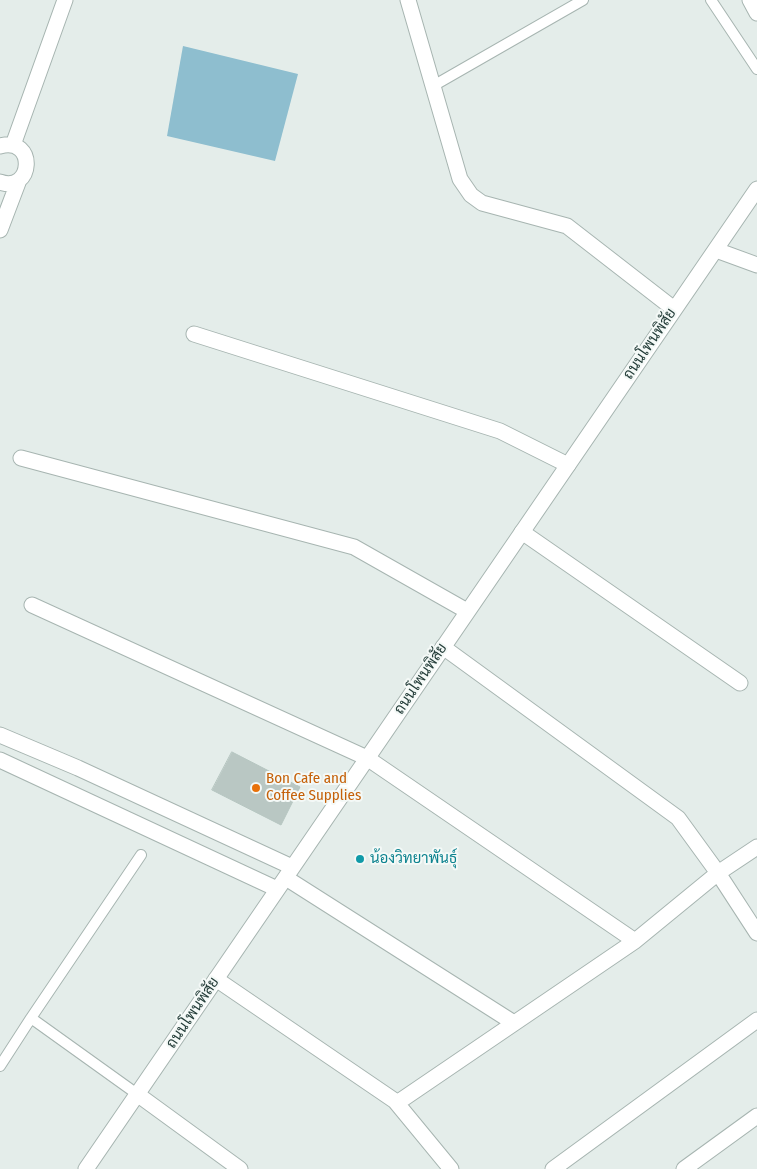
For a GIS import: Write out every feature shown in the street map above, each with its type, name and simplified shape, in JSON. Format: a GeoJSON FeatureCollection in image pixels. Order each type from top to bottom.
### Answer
{"type":"FeatureCollection","features":[{"type":"Feature","properties":{"kind":"street"},"geometry":{"type":"LineString","coordinates":[[0,182],[13,183],[25,174],[27,160],[24,154],[19,148],[6,146],[65,0]]}},
{"type":"Feature","properties":{"kind":"street"},"geometry":{"type":"LineString","coordinates":[[408,0],[460,179],[471,195],[482,203],[567,226],[674,309]]}},
{"type":"Feature","properties":{"kind":"street"},"geometry":{"type":"LineString","coordinates":[[750,0],[757,13]]}},
{"type":"Feature","properties":{"kind":"street"},"geometry":{"type":"LineString","coordinates":[[0,230],[19,180]]}},
{"type":"Feature","properties":{"kind":"street","name":"ถนนโพนพิสัย"},"geometry":{"type":"LineString","coordinates":[[86,1169],[757,188]]}},
{"type":"Feature","properties":{"kind":"street"},"geometry":{"type":"LineString","coordinates":[[716,250],[757,265]]}},
{"type":"Feature","properties":{"kind":"street"},"geometry":{"type":"LineString","coordinates":[[194,334],[500,431],[568,465]]}},
{"type":"Feature","properties":{"kind":"street"},"geometry":{"type":"LineString","coordinates":[[21,458],[354,547],[468,611]]}},
{"type":"Feature","properties":{"kind":"street"},"geometry":{"type":"LineString","coordinates":[[522,532],[740,683]]}},
{"type":"Feature","properties":{"kind":"street"},"geometry":{"type":"LineString","coordinates":[[32,605],[367,758],[635,940]]}},
{"type":"Feature","properties":{"kind":"street"},"geometry":{"type":"LineString","coordinates":[[443,646],[678,818],[718,873],[757,934]]}},
{"type":"Feature","properties":{"kind":"street"},"geometry":{"type":"LineString","coordinates":[[0,735],[177,814],[285,878],[514,1023]]}},
{"type":"Feature","properties":{"kind":"street"},"geometry":{"type":"LineString","coordinates":[[0,760],[165,837],[285,878]]}},
{"type":"Feature","properties":{"kind":"street"},"geometry":{"type":"LineString","coordinates":[[165,837],[177,814]]}},
{"type":"Feature","properties":{"kind":"street"},"geometry":{"type":"LineString","coordinates":[[397,1104],[635,940],[718,873],[757,847]]}},
{"type":"Feature","properties":{"kind":"street"},"geometry":{"type":"LineString","coordinates":[[216,979],[397,1104],[451,1169]]}},
{"type":"Feature","properties":{"kind":"street"},"geometry":{"type":"LineString","coordinates":[[553,1169],[757,1020]]}},
{"type":"Feature","properties":{"kind":"street"},"geometry":{"type":"LineString","coordinates":[[137,1094],[240,1169]]}},
{"type":"Feature","properties":{"kind":"street"},"geometry":{"type":"LineString","coordinates":[[684,1169],[757,1116]]}},
{"type":"Feature","properties":{"kind":"lane"},"geometry":{"type":"LineString","coordinates":[[433,86],[583,0]]}},
{"type":"Feature","properties":{"kind":"lane"},"geometry":{"type":"LineString","coordinates":[[711,0],[757,69]]}},
{"type":"Feature","properties":{"kind":"lane"},"geometry":{"type":"LineString","coordinates":[[0,1066],[141,855]]}},
{"type":"Feature","properties":{"kind":"lane"},"geometry":{"type":"LineString","coordinates":[[31,1018],[137,1094]]}},
{"type":"Feature","properties":{"kind":"water"},"geometry":{"type":"Polygon","coordinates":[[[183,46],[298,74],[275,161],[167,136],[183,46]]]}},
{"type":"Feature","properties":{"kind":"building","name":"Bon Cafe and Coffee Supplies"},"geometry":{"type":"Polygon","coordinates":[[[232,752],[300,787],[281,825],[212,790],[232,752]]]}},
{"type":"Feature","properties":{"kind":"place","name":"Bon Cafe and Coffee Supplies"},"geometry":{"type":"Point","coordinates":[256,788]}},
{"type":"Feature","properties":{"kind":"place","name":"น้องวิทยาพันธุ์"},"geometry":{"type":"Point","coordinates":[360,859]}}]}
